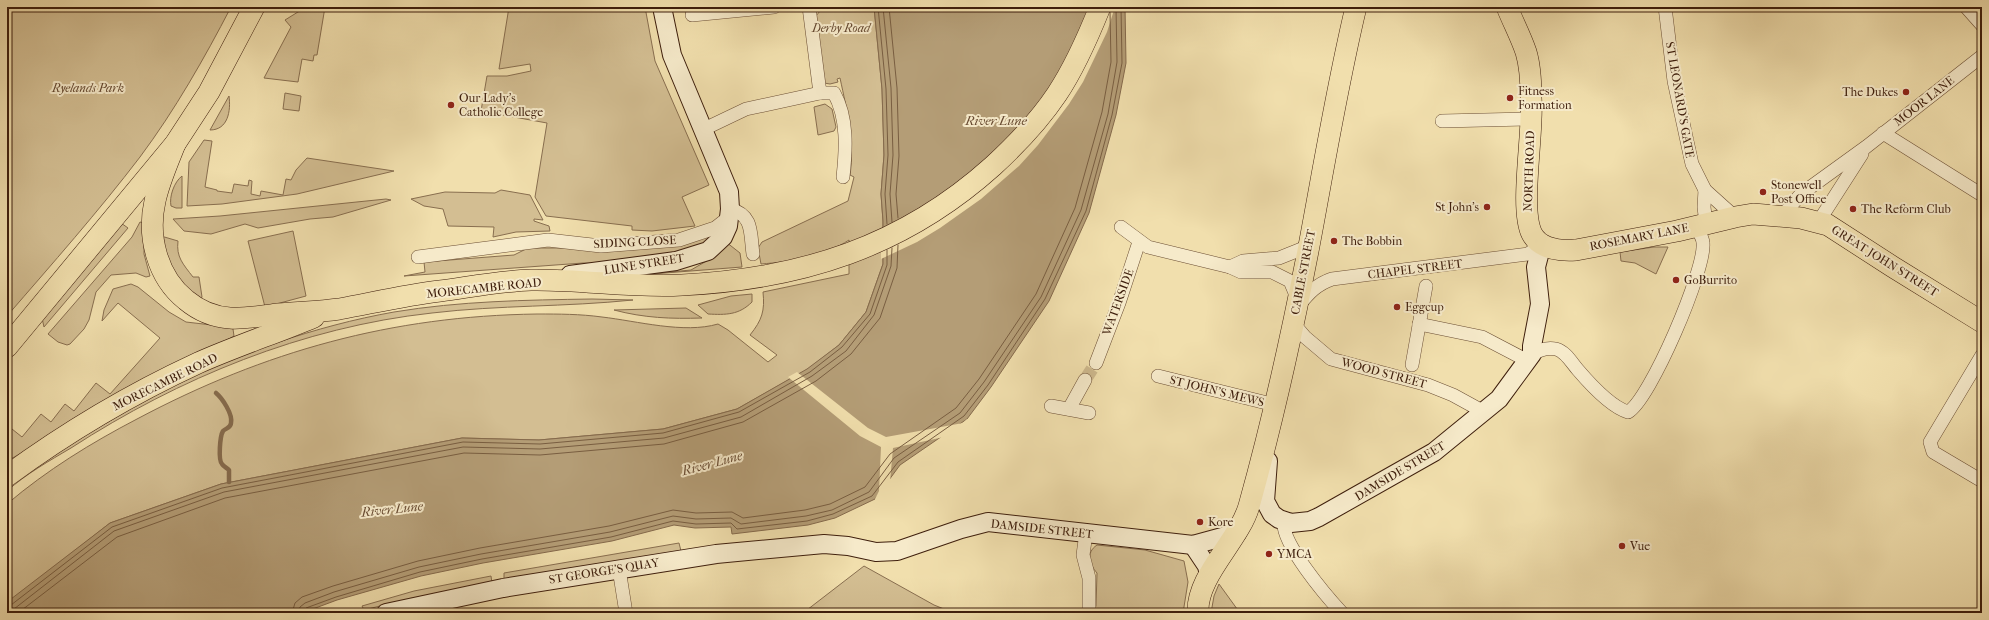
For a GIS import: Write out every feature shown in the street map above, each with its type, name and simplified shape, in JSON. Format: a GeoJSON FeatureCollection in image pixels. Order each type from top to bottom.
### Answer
{"type":"FeatureCollection","features":[{"type":"Feature","properties":{"kind":"main road","name":"MORECAMBE ROAD"},"geometry":{"type":"LineString","coordinates":[[7,347],[175,144],[209,92],[254,7]]}},
{"type":"Feature","properties":{"kind":"main road","name":"MORECAMBE ROAD"},"geometry":{"type":"LineString","coordinates":[[175,144],[155,200],[152,218],[154,242],[158,262],[172,286],[186,300],[208,314],[230,318],[335,309],[435,292],[530,280],[679,286],[780,274],[826,262],[870,246],[906,229],[939,209],[969,187],[1015,146],[1056,95],[1084,47],[1100,7]]}},
{"type":"Feature","properties":{"kind":"main road","name":"CABLE STREET"},"geometry":{"type":"LineString","coordinates":[[1198,613],[1203,590],[1209,575],[1237,533],[1249,508],[1267,439],[1296,311],[1337,91],[1356,7]]}},
{"type":"Feature","properties":{"kind":"main road","name":"NORTH ROAD"},"geometry":{"type":"LineString","coordinates":[[1507,7],[1526,53],[1532,98],[1526,209],[1530,230],[1537,241],[1542,244]]}},
{"type":"Feature","properties":{"kind":"main road","name":"GREAT JOHN STREET"},"geometry":{"type":"LineString","coordinates":[[1735,217],[1753,214],[1782,216],[1819,222],[1828,225],[1982,322]]}},
{"type":"Feature","properties":{"kind":"main road","name":"ROSEMARY LANE"},"geometry":{"type":"LineString","coordinates":[[1542,244],[1560,250],[1576,250],[1735,217]]}},
{"type":"Feature","properties":{"kind":"main road","name":"MORECAMBE ROAD"},"geometry":{"type":"LineString","coordinates":[[7,476],[65,436],[145,389],[200,363],[335,309]]}},
{"type":"Feature","properties":{"kind":"street","name":"LUNE STREET"},"geometry":{"type":"LineString","coordinates":[[530,280],[676,261],[708,251],[723,237],[728,226],[729,192],[672,55],[662,7]]}},
{"type":"Feature","properties":{"kind":"street"},"geometry":{"type":"LineString","coordinates":[[692,14],[774,7]]}},
{"type":"Feature","properties":{"kind":"street"},"geometry":{"type":"LineString","coordinates":[[809,7],[820,93]]}},
{"type":"Feature","properties":{"kind":"street","name":"ST LEONARD'S GATE"},"geometry":{"type":"LineString","coordinates":[[1665,7],[1674,81],[1692,164],[1705,190],[1735,217]]}},
{"type":"Feature","properties":{"kind":"street"},"geometry":{"type":"LineString","coordinates":[[1966,7],[1982,25]]}},
{"type":"Feature","properties":{"kind":"street","name":"MOOR LANE"},"geometry":{"type":"LineString","coordinates":[[1782,216],[1801,194],[1980,61]]}},
{"type":"Feature","properties":{"kind":"street"},"geometry":{"type":"LineString","coordinates":[[702,130],[746,109],[820,93],[834,93],[838,101],[846,149],[843,177]]}},
{"type":"Feature","properties":{"kind":"street"},"geometry":{"type":"LineString","coordinates":[[1442,121],[1531,119]]}},
{"type":"Feature","properties":{"kind":"street"},"geometry":{"type":"LineString","coordinates":[[1883,134],[1982,195]]}},
{"type":"Feature","properties":{"kind":"street","name":"MOOR LANE"},"geometry":{"type":"LineString","coordinates":[[1819,222],[1866,147]]}},
{"type":"Feature","properties":{"kind":"street","name":"ST LEONARD'S GATE"},"geometry":{"type":"LineString","coordinates":[[1530,358],[1541,350],[1550,348],[1561,351],[1589,382],[1622,410],[1628,412],[1636,406],[1656,373],[1694,283],[1702,258],[1703,243],[1700,225],[1704,207],[1705,190]]}},
{"type":"Feature","properties":{"kind":"street"},"geometry":{"type":"LineString","coordinates":[[729,213],[741,211],[749,222],[753,254]]}},
{"type":"Feature","properties":{"kind":"street","name":"SIDING CLOSE"},"geometry":{"type":"LineString","coordinates":[[418,258],[548,240],[601,246],[679,240],[715,228],[729,213]]}},
{"type":"Feature","properties":{"kind":"street","name":"WOOD STREET"},"geometry":{"type":"LineString","coordinates":[[1121,227],[1140,242],[1158,250],[1230,267],[1241,272],[1272,272],[1290,281],[1296,311],[1305,337],[1331,359],[1428,385],[1453,395],[1484,412]]}},
{"type":"Feature","properties":{"kind":"street","name":"WATERSIDE"},"geometry":{"type":"LineString","coordinates":[[1096,363],[1140,242]]}},
{"type":"Feature","properties":{"kind":"street"},"geometry":{"type":"LineString","coordinates":[[1419,324],[1482,336],[1530,358],[1540,304],[1536,268],[1542,244]]}},
{"type":"Feature","properties":{"kind":"street","name":"CHAPEL STREET"},"geometry":{"type":"LineString","coordinates":[[1296,311],[1311,291],[1322,282],[1332,279],[1528,254],[1542,244]]}},
{"type":"Feature","properties":{"kind":"street"},"geometry":{"type":"LineString","coordinates":[[1230,267],[1243,261],[1279,258],[1309,246]]}},
{"type":"Feature","properties":{"kind":"street"},"geometry":{"type":"LineString","coordinates":[[1412,365],[1426,286]]}},
{"type":"Feature","properties":{"kind":"street"},"geometry":{"type":"LineString","coordinates":[[1982,355],[1930,442],[1930,448],[1933,452],[1982,482]]}},
{"type":"Feature","properties":{"kind":"street","name":"DAMSIDE STREET"},"geometry":{"type":"LineString","coordinates":[[1284,521],[1291,523],[1310,521],[1358,497],[1434,452],[1484,412],[1503,394],[1530,358]]}},
{"type":"Feature","properties":{"kind":"street","name":"ST JOHN'S MEWS"},"geometry":{"type":"LineString","coordinates":[[1158,376],[1275,405]]}},
{"type":"Feature","properties":{"kind":"street"},"geometry":{"type":"LineString","coordinates":[[1069,409],[1085,380]]}},
{"type":"Feature","properties":{"kind":"street"},"geometry":{"type":"LineString","coordinates":[[1051,406],[1089,413]]}},
{"type":"Feature","properties":{"kind":"street"},"geometry":{"type":"LineString","coordinates":[[1267,439],[1268,467],[1265,501],[1272,514],[1284,521],[1284,532],[1296,554],[1342,613]]}},
{"type":"Feature","properties":{"kind":"street","name":"DAMSIDE STREET"},"geometry":{"type":"LineString","coordinates":[[824,544],[848,546],[876,552],[897,551],[961,529],[988,522],[1193,545],[1237,533]]}},
{"type":"Feature","properties":{"kind":"street"},"geometry":{"type":"LineString","coordinates":[[1086,533],[1083,555],[1089,578],[1089,613]]}},
{"type":"Feature","properties":{"kind":"street","name":"ST GEORGE'S QUAY"},"geometry":{"type":"LineString","coordinates":[[386,613],[503,588],[619,569],[716,554],[824,544]]}},
{"type":"Feature","properties":{"kind":"street"},"geometry":{"type":"LineString","coordinates":[[1193,545],[1207,566],[1209,575]]}},
{"type":"Feature","properties":{"kind":"street"},"geometry":{"type":"LineString","coordinates":[[619,569],[626,613]]}},
{"type":"Feature","properties":{"kind":"green space","name":"Ryelands Park"},"geometry":{"type":"Polygon","coordinates":[[[7,7],[231,7],[188,84],[140,157],[91,218],[7,316],[7,7]]]}},
{"type":"Feature","properties":{"kind":"green space"},"geometry":{"type":"Polygon","coordinates":[[[306,7],[325,7],[317,55],[314,55],[313,61],[302,59],[298,82],[264,78],[291,27],[285,20],[306,7]]]}},
{"type":"Feature","properties":{"kind":"green space"},"geometry":{"type":"Polygon","coordinates":[[[509,7],[645,7],[655,61],[709,185],[682,197],[695,226],[652,231],[632,230],[632,226],[546,216],[535,197],[547,123],[481,111],[487,76],[507,76],[531,71],[530,64],[499,69],[509,7]]]}},
{"type":"Feature","properties":{"kind":"green space","name":"Derby Road"},"geometry":{"type":"Polygon","coordinates":[[[846,7],[874,7],[882,89],[884,155],[881,194],[883,221],[883,264],[866,312],[839,345],[808,369],[737,409],[663,429],[539,440],[462,438],[221,484],[110,523],[7,604],[7,504],[54,468],[86,447],[120,428],[185,395],[233,374],[282,356],[380,330],[431,322],[483,316],[553,314],[594,316],[660,326],[690,328],[718,324],[728,330],[768,362],[777,355],[750,335],[762,315],[764,305],[763,292],[849,274],[849,240],[839,246],[818,254],[795,260],[761,264],[758,248],[762,242],[848,201],[854,177],[850,175],[852,151],[848,114],[840,78],[837,79],[838,82],[830,84],[824,83],[816,16],[820,11],[846,7]]]}},
{"type":"Feature","properties":{"kind":"green space"},"geometry":{"type":"Polygon","coordinates":[[[285,93],[301,96],[299,111],[283,109],[285,93]]]}},
{"type":"Feature","properties":{"kind":"green space"},"geometry":{"type":"Polygon","coordinates":[[[229,96],[229,113],[227,119],[221,127],[210,130],[229,96]]]}},
{"type":"Feature","properties":{"kind":"green space"},"geometry":{"type":"Polygon","coordinates":[[[825,104],[832,109],[836,127],[834,131],[818,135],[814,107],[825,104]]]}},
{"type":"Feature","properties":{"kind":"green space"},"geometry":{"type":"Polygon","coordinates":[[[204,140],[212,141],[205,187],[217,191],[232,193],[234,184],[248,186],[249,180],[252,181],[251,194],[260,196],[261,191],[283,195],[286,179],[291,180],[296,170],[307,158],[394,171],[297,194],[222,204],[187,206],[189,162],[204,140]]]}},
{"type":"Feature","properties":{"kind":"green space"},"geometry":{"type":"Polygon","coordinates":[[[182,176],[182,208],[176,208],[171,206],[171,194],[174,186],[182,176]]]}},
{"type":"Feature","properties":{"kind":"green space"},"geometry":{"type":"Polygon","coordinates":[[[501,190],[530,195],[543,220],[534,219],[534,221],[549,226],[550,231],[516,232],[493,237],[494,227],[448,226],[443,209],[424,206],[411,199],[445,192],[495,193],[501,190]]]}},
{"type":"Feature","properties":{"kind":"green space"},"geometry":{"type":"Polygon","coordinates":[[[386,199],[391,200],[333,217],[310,219],[258,228],[245,224],[211,234],[184,231],[173,219],[220,216],[386,199]]]}},
{"type":"Feature","properties":{"kind":"green space"},"geometry":{"type":"Polygon","coordinates":[[[140,222],[144,223],[144,254],[150,276],[146,277],[136,273],[111,275],[96,292],[89,320],[84,329],[70,344],[67,345],[58,342],[48,334],[132,237],[140,222]]]}},
{"type":"Feature","properties":{"kind":"green space"},"geometry":{"type":"Polygon","coordinates":[[[121,223],[128,228],[44,327],[42,318],[121,223]]]}},
{"type":"Feature","properties":{"kind":"green space"},"geometry":{"type":"Polygon","coordinates":[[[293,231],[306,296],[265,307],[248,241],[293,231]]]}},
{"type":"Feature","properties":{"kind":"green space"},"geometry":{"type":"Polygon","coordinates":[[[161,236],[178,241],[178,252],[181,260],[193,277],[199,277],[201,299],[185,287],[179,280],[170,264],[161,236]]]}},
{"type":"Feature","properties":{"kind":"green space"},"geometry":{"type":"Polygon","coordinates":[[[707,236],[708,240],[697,250],[623,264],[583,263],[404,276],[425,272],[424,262],[514,255],[528,248],[570,248],[707,236]]]}},
{"type":"Feature","properties":{"kind":"green space"},"geometry":{"type":"Polygon","coordinates":[[[726,242],[740,253],[742,267],[639,275],[691,270],[710,259],[726,242]]]}},
{"type":"Feature","properties":{"kind":"green space"},"geometry":{"type":"Polygon","coordinates":[[[1654,247],[1668,247],[1656,274],[1635,263],[1621,261],[1620,252],[1654,247]]]}},
{"type":"Feature","properties":{"kind":"green space"},"geometry":{"type":"Polygon","coordinates":[[[131,284],[138,287],[169,312],[186,322],[229,327],[233,329],[234,336],[7,461],[7,425],[22,437],[41,414],[51,422],[65,404],[74,411],[96,383],[110,394],[160,338],[118,303],[102,321],[104,310],[113,289],[131,284]]]}},
{"type":"Feature","properties":{"kind":"green space"},"geometry":{"type":"Polygon","coordinates":[[[752,294],[752,302],[737,312],[708,314],[698,305],[731,296],[752,294]]]}},
{"type":"Feature","properties":{"kind":"green space"},"geometry":{"type":"Polygon","coordinates":[[[592,299],[633,300],[457,310],[432,313],[384,320],[336,330],[290,343],[199,378],[155,399],[46,463],[7,491],[7,487],[44,461],[165,389],[220,364],[306,333],[364,318],[444,305],[592,299]]]}},
{"type":"Feature","properties":{"kind":"green space"},"geometry":{"type":"Polygon","coordinates":[[[686,308],[702,318],[636,315],[614,310],[686,308]]]}},
{"type":"Feature","properties":{"kind":"green space"},"geometry":{"type":"Polygon","coordinates":[[[679,543],[681,551],[504,580],[504,573],[679,543]]]}},
{"type":"Feature","properties":{"kind":"green space"},"geometry":{"type":"Polygon","coordinates":[[[1097,545],[1145,550],[1184,561],[1188,582],[1183,613],[1093,613],[1096,606],[1097,573],[1092,566],[1090,555],[1093,548],[1097,545]]]}},
{"type":"Feature","properties":{"kind":"green space"},"geometry":{"type":"Polygon","coordinates":[[[864,566],[934,605],[954,613],[803,613],[864,566]]]}},
{"type":"Feature","properties":{"kind":"green space"},"geometry":{"type":"Polygon","coordinates":[[[491,576],[492,583],[364,610],[362,606],[414,591],[491,576]]]}},
{"type":"Feature","properties":{"kind":"green space"},"geometry":{"type":"Polygon","coordinates":[[[1219,584],[1240,613],[1211,613],[1214,596],[1219,584]]]}},
{"type":"Feature","properties":{"kind":"water","name":"River Lune"},"geometry":{"type":"Polygon","coordinates":[[[874,7],[1125,7],[1126,63],[1116,115],[1089,213],[1049,301],[991,387],[967,419],[900,465],[875,499],[835,518],[808,525],[732,534],[731,527],[695,528],[674,525],[612,541],[483,563],[421,576],[337,600],[302,613],[7,613],[7,604],[11,599],[110,523],[221,484],[462,438],[539,440],[663,429],[737,409],[807,369],[839,345],[866,312],[883,264],[883,221],[881,194],[884,155],[882,89],[874,7]]]}},
{"type":"Feature","properties":{"kind":"pier"},"geometry":{"type":"Polygon","coordinates":[[[1088,7],[1115,7],[1107,32],[1083,82],[1069,104],[1038,145],[1019,166],[981,199],[940,228],[917,242],[881,259],[881,230],[927,206],[981,165],[1021,125],[1053,82],[1082,24],[1088,7]]]}},
{"type":"Feature","properties":{"kind":"pier"},"geometry":{"type":"Polygon","coordinates":[[[797,372],[868,428],[886,437],[963,423],[967,419],[968,421],[944,437],[893,448],[890,482],[877,499],[875,499],[879,491],[881,447],[860,436],[788,377],[797,372]]]}},
{"type":"Feature","properties":{"kind":"waterway"},"geometry":{"type":"LineString","coordinates":[[216,393],[226,406],[231,419],[231,425],[223,431],[220,448],[221,462],[223,466],[229,470],[229,482]]}},
{"type":"Feature","properties":{"kind":"tunnel"},"geometry":{"type":"LineString","coordinates":[[1085,380],[1096,363]]}},
{"type":"Feature","properties":{"kind":"place","name":"The Dukes"},"geometry":{"type":"Point","coordinates":[1906,92]}},
{"type":"Feature","properties":{"kind":"place","name":"Fitness Formation"},"geometry":{"type":"Point","coordinates":[1510,98]}},
{"type":"Feature","properties":{"kind":"place","name":"Our Lady's Catholic College"},"geometry":{"type":"Point","coordinates":[451,105]}},
{"type":"Feature","properties":{"kind":"place","name":"Stonewell Post Office"},"geometry":{"type":"Point","coordinates":[1763,192]}},
{"type":"Feature","properties":{"kind":"place","name":"St John's"},"geometry":{"type":"Point","coordinates":[1487,207]}},
{"type":"Feature","properties":{"kind":"place","name":"The Reform Club"},"geometry":{"type":"Point","coordinates":[1853,209]}},
{"type":"Feature","properties":{"kind":"place","name":"The Bobbin"},"geometry":{"type":"Point","coordinates":[1334,241]}},
{"type":"Feature","properties":{"kind":"place","name":"GoBurrito"},"geometry":{"type":"Point","coordinates":[1676,280]}},
{"type":"Feature","properties":{"kind":"place","name":"Eggcup"},"geometry":{"type":"Point","coordinates":[1397,307]}},
{"type":"Feature","properties":{"kind":"place","name":"Kore"},"geometry":{"type":"Point","coordinates":[1200,522]}},
{"type":"Feature","properties":{"kind":"place","name":"Vue"},"geometry":{"type":"Point","coordinates":[1622,546]}},
{"type":"Feature","properties":{"kind":"place","name":"YMCA"},"geometry":{"type":"Point","coordinates":[1269,554]}}]}
